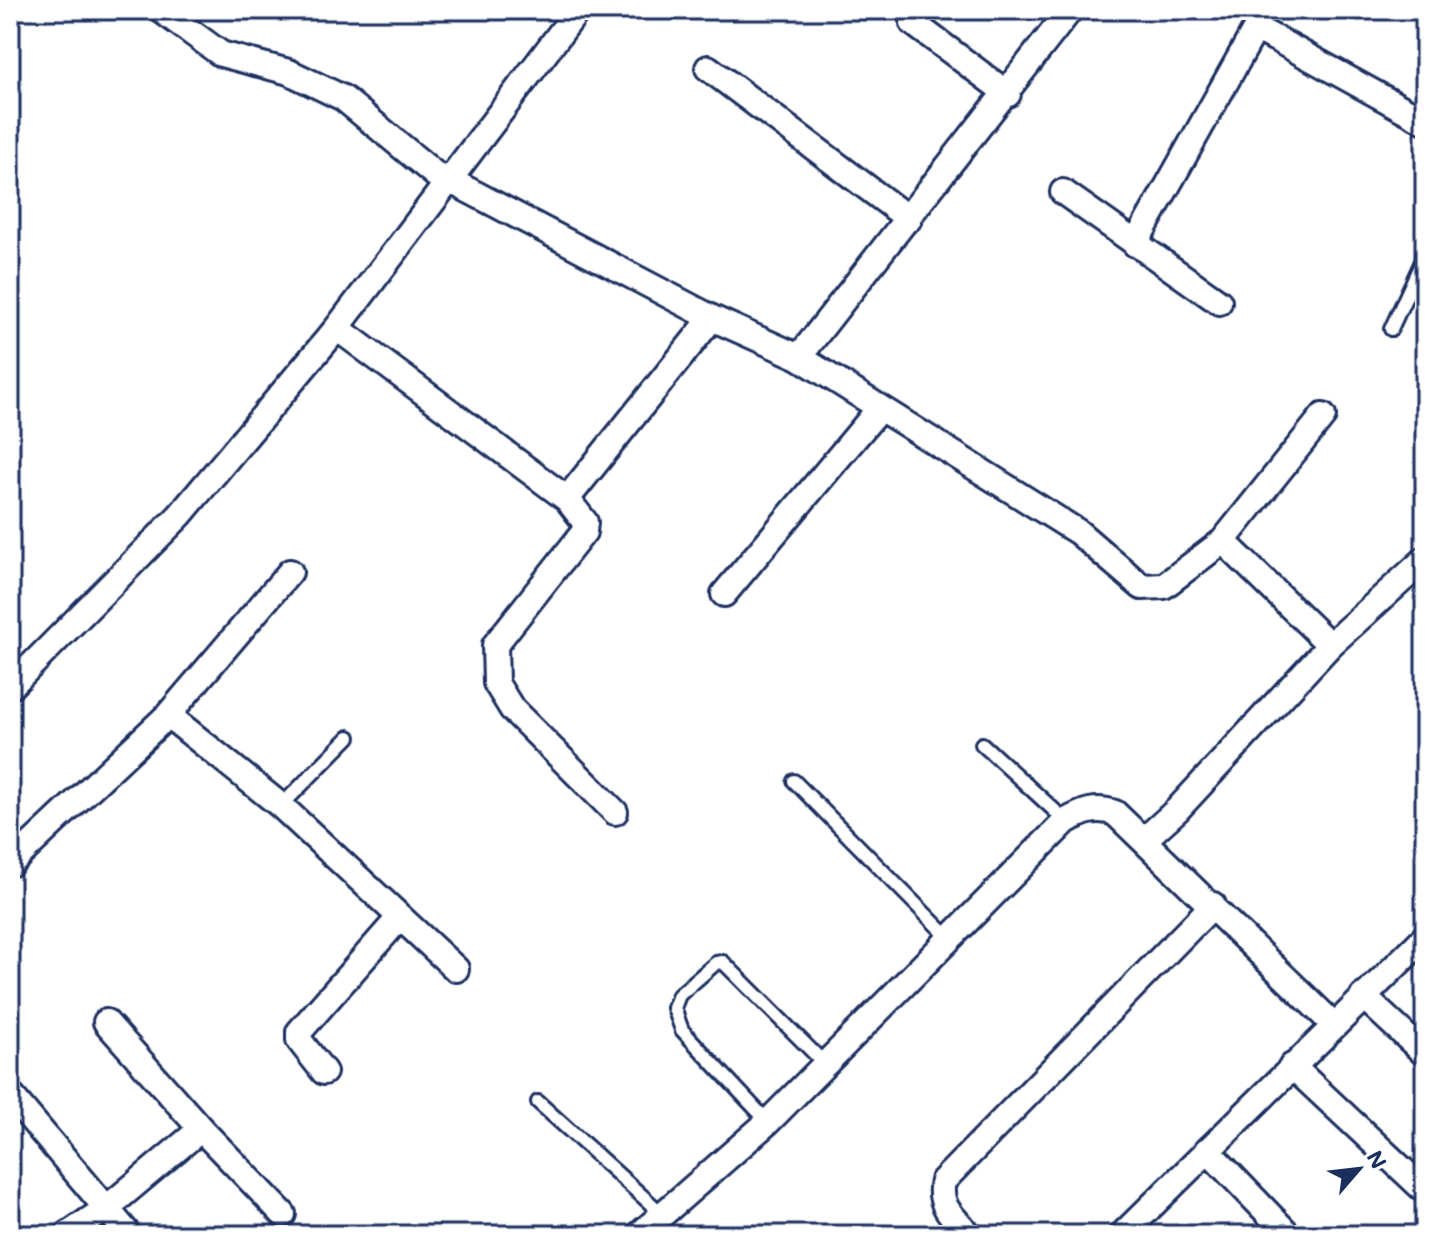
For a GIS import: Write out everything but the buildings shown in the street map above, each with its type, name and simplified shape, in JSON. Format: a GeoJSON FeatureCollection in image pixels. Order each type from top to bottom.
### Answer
{"type":"FeatureCollection","features":[{"type":"Feature","properties":{"kind":"street"},"geometry":{"type":"LineString","coordinates":[[161,10],[221,54],[289,72],[343,98],[450,183],[712,318],[799,357],[1078,532],[1142,587],[1164,586],[1223,541],[1323,416]]}},
{"type":"Feature","properties":{"kind":"street"},"geometry":{"type":"LineString","coordinates":[[10,687],[180,515],[337,328],[450,183],[578,10]]}},
{"type":"Feature","properties":{"kind":"street"},"geometry":{"type":"LineString","coordinates":[[799,357],[1008,94],[1070,10]]}},
{"type":"Feature","properties":{"kind":"street"},"geometry":{"type":"LineString","coordinates":[[913,23],[1008,94]]}},
{"type":"Feature","properties":{"kind":"street"},"geometry":{"type":"LineString","coordinates":[[1135,244],[1256,28],[1425,121]]}},
{"type":"Feature","properties":{"kind":"street"},"geometry":{"type":"LineString","coordinates":[[708,68],[909,219]]}},
{"type":"Feature","properties":{"kind":"street"},"geometry":{"type":"LineString","coordinates":[[1063,192],[1219,302]]}},
{"type":"Feature","properties":{"kind":"street"},"geometry":{"type":"LineString","coordinates":[[567,499],[712,318]]}},
{"type":"Feature","properties":{"kind":"street"},"geometry":{"type":"LineString","coordinates":[[337,328],[567,499],[580,513],[584,532],[495,645],[493,663],[496,683],[512,709],[615,812]]}},
{"type":"Feature","properties":{"kind":"street"},"geometry":{"type":"LineString","coordinates":[[724,594],[880,408]]}},
{"type":"Feature","properties":{"kind":"street"},"geometry":{"type":"LineString","coordinates":[[1223,541],[1330,645]]}},
{"type":"Feature","properties":{"kind":"street"},"geometry":{"type":"LineString","coordinates":[[1144,840],[1177,810],[1330,645],[1425,559]]}},
{"type":"Feature","properties":{"kind":"street"},"geometry":{"type":"LineString","coordinates":[[10,864],[168,715],[290,572]]}},
{"type":"Feature","properties":{"kind":"street"},"geometry":{"type":"LineString","coordinates":[[168,715],[281,806],[456,969]]}},
{"type":"Feature","properties":{"kind":"street"},"geometry":{"type":"LineString","coordinates":[[655,1226],[826,1065],[1066,821],[1086,811],[1103,809],[1115,813],[1333,1024]]}},
{"type":"Feature","properties":{"kind":"street"},"geometry":{"type":"LineString","coordinates":[[970,1235],[945,1208],[940,1195],[943,1181],[1213,905]]}},
{"type":"Feature","properties":{"kind":"street"},"geometry":{"type":"LineString","coordinates":[[324,1072],[299,1040],[299,1032],[400,917]]}},
{"type":"Feature","properties":{"kind":"street"},"geometry":{"type":"LineString","coordinates":[[1122,1235],[1333,1024],[1425,937]]}},
{"type":"Feature","properties":{"kind":"street"},"geometry":{"type":"LineString","coordinates":[[1363,996],[1425,1054]]}},
{"type":"Feature","properties":{"kind":"street"},"geometry":{"type":"LineString","coordinates":[[106,1022],[201,1129],[283,1214]]}},
{"type":"Feature","properties":{"kind":"street"},"geometry":{"type":"LineString","coordinates":[[1292,1066],[1421,1187]]}},
{"type":"Feature","properties":{"kind":"street"},"geometry":{"type":"LineString","coordinates":[[10,1094],[129,1235]]}},
{"type":"Feature","properties":{"kind":"street"},"geometry":{"type":"LineString","coordinates":[[67,1235],[107,1208],[201,1129]]}},
{"type":"Feature","properties":{"kind":"street"},"geometry":{"type":"LineString","coordinates":[[1207,1150],[1289,1235]]}},
{"type":"Feature","properties":{"kind":"lane"},"geometry":{"type":"LineString","coordinates":[[1391,329],[1425,255]]}},
{"type":"Feature","properties":{"kind":"lane"},"geometry":{"type":"LineString","coordinates":[[281,806],[349,737]]}},
{"type":"Feature","properties":{"kind":"lane"},"geometry":{"type":"LineString","coordinates":[[982,744],[1066,821]]}},
{"type":"Feature","properties":{"kind":"lane"},"geometry":{"type":"LineString","coordinates":[[794,781],[950,939]]}},
{"type":"Feature","properties":{"kind":"lane"},"geometry":{"type":"LineString","coordinates":[[768,1122],[682,1030],[674,1008],[679,995],[716,963],[723,962],[826,1065]]}},
{"type":"Feature","properties":{"kind":"lane"},"geometry":{"type":"LineString","coordinates":[[538,1102],[655,1226]]}}]}
